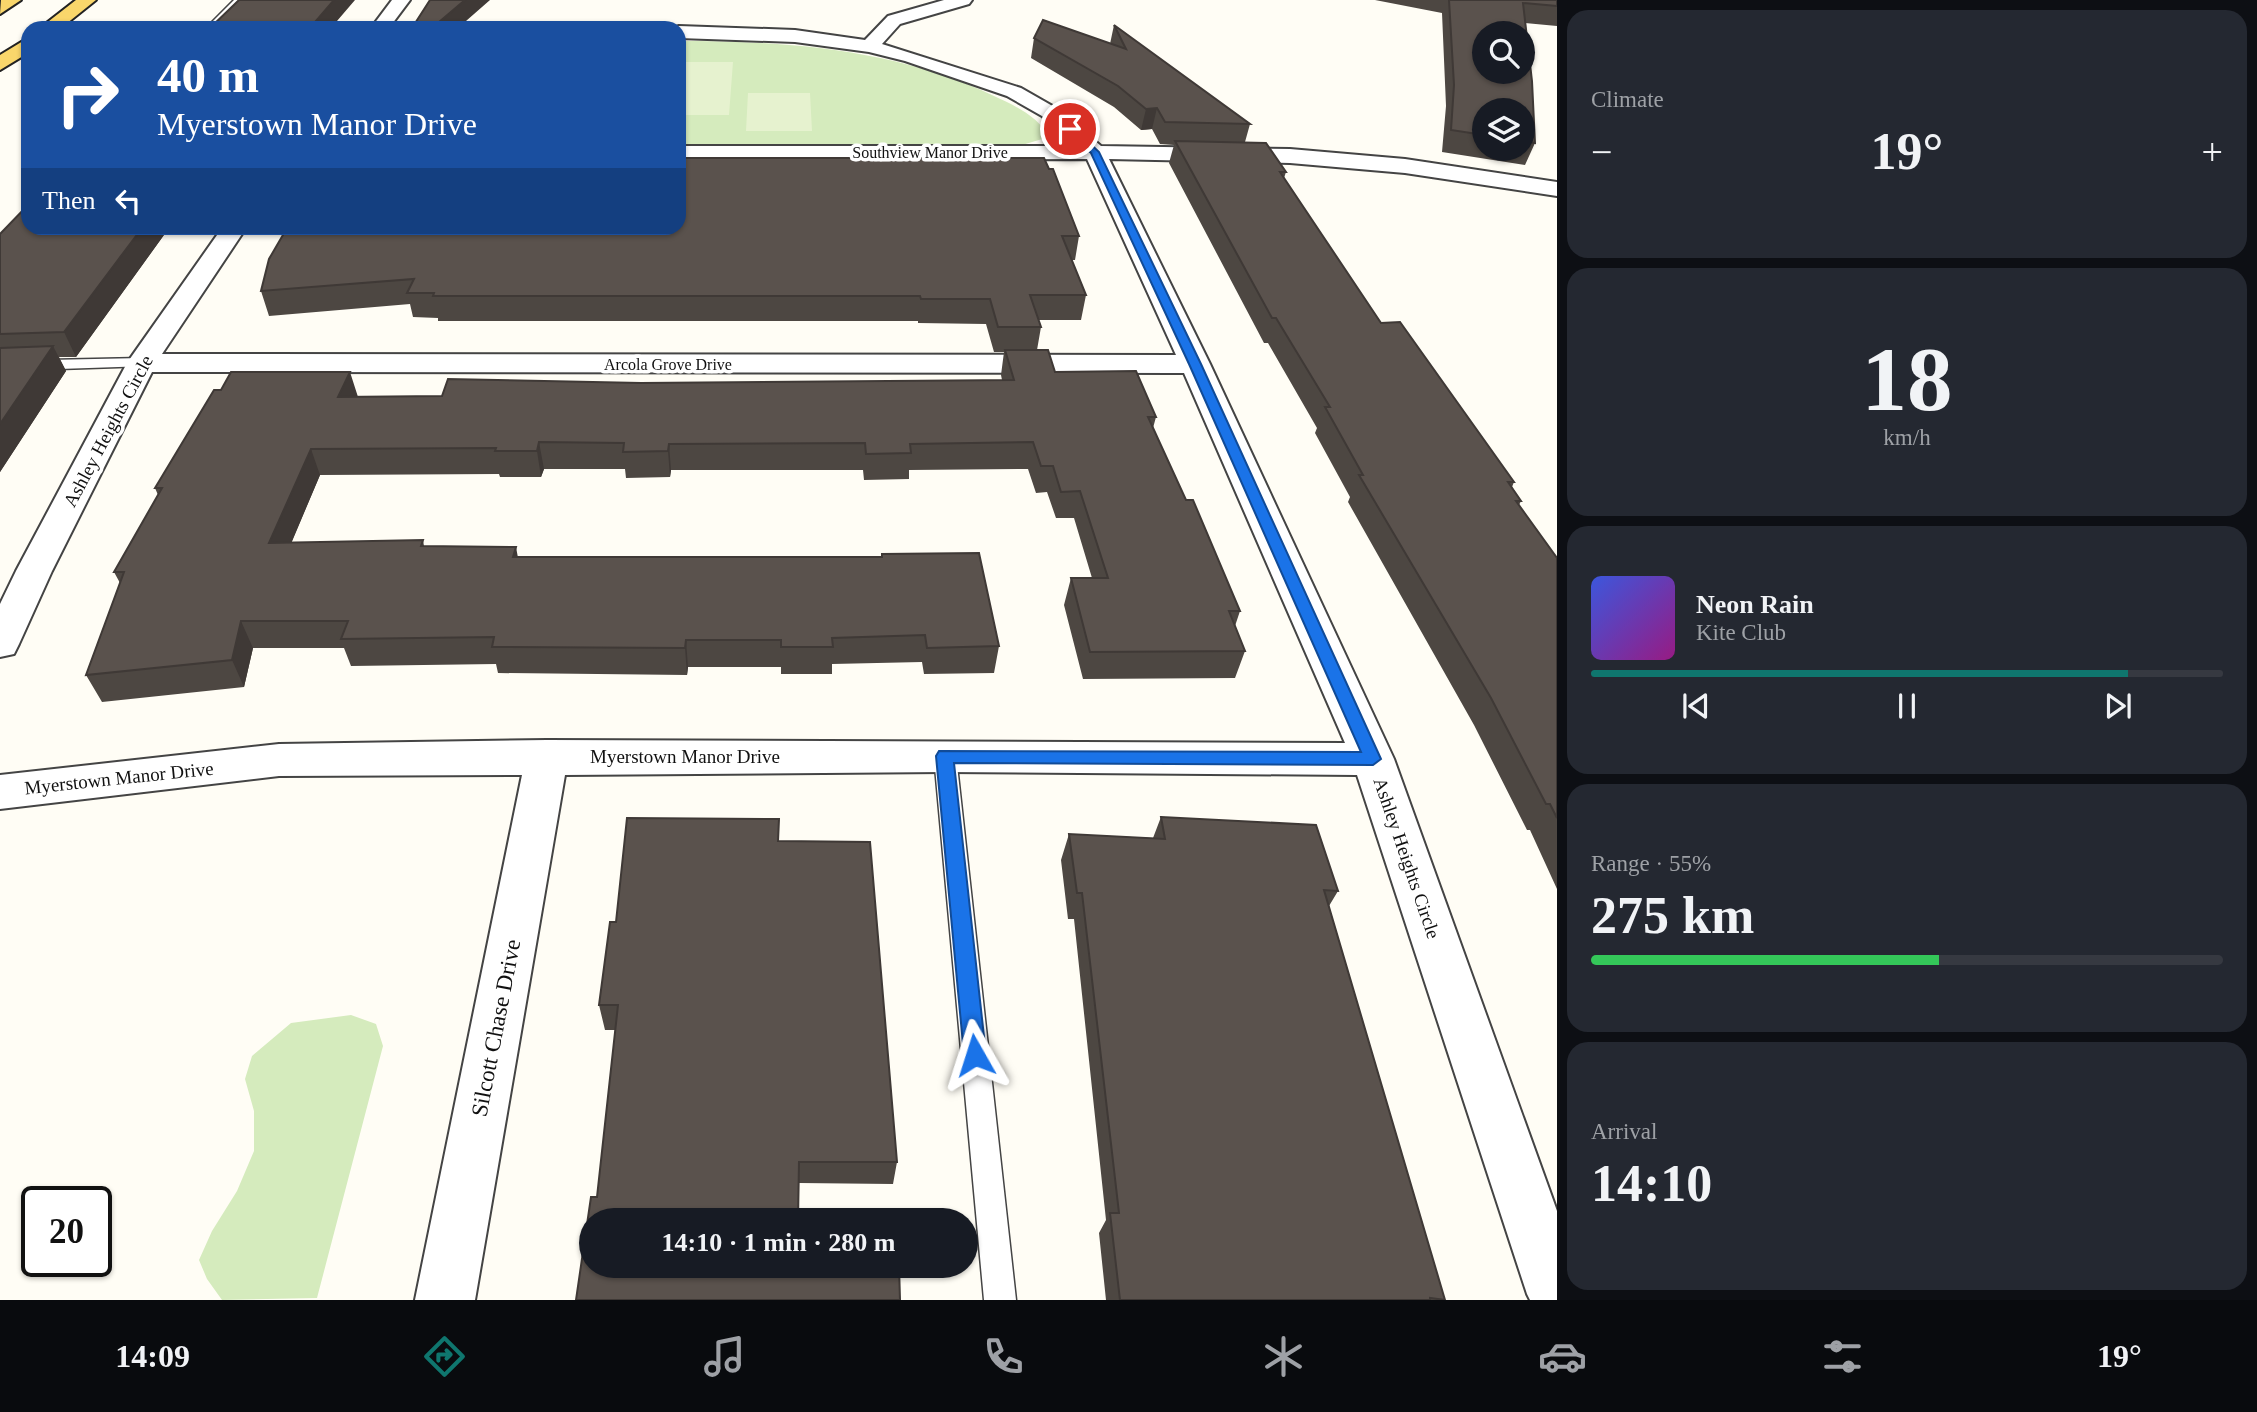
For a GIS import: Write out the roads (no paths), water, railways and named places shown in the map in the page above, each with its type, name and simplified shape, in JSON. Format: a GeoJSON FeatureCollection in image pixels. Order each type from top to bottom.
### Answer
{"type":"FeatureCollection","features":[{"type":"Feature","properties":{"kind":"main road"},"geometry":{"type":"LineString","coordinates":[[0,9],[12,0]]}},
{"type":"Feature","properties":{"kind":"main road"},"geometry":{"type":"LineString","coordinates":[[58,21],[87,0]]}},
{"type":"Feature","properties":{"kind":"main road"},"geometry":{"type":"LineString","coordinates":[[0,64],[21,49]]}},
{"type":"Feature","properties":{"kind":"street"},"geometry":{"type":"LineString","coordinates":[[385,21],[401,0]]}},
{"type":"Feature","properties":{"kind":"street"},"geometry":{"type":"LineString","coordinates":[[870,46],[894,20],[963,0]]}},
{"type":"Feature","properties":{"kind":"street","name":"Ashley Heights Circle"},"geometry":{"type":"LineString","coordinates":[[686,33],[795,36],[870,46],[967,74],[1014,92],[1049,112],[1095,152],[1195,364],[1373,759],[1557,1294]]}},
{"type":"Feature","properties":{"kind":"street","name":"Southview Manor Drive"},"geometry":{"type":"LineString","coordinates":[[686,153],[1095,152],[1290,156],[1405,166],[1557,189]]}},
{"type":"Feature","properties":{"kind":"street","name":"Ashley Heights Circle"},"geometry":{"type":"LineString","coordinates":[[0,644],[34,571],[142,363],[229,235]]}},
{"type":"Feature","properties":{"kind":"street","name":"Arcola Grove Drive"},"geometry":{"type":"LineString","coordinates":[[142,363],[1195,364]]}},
{"type":"Feature","properties":{"kind":"street","name":"Myerstown Manor Drive"},"geometry":{"type":"LineString","coordinates":[[0,792],[279,760],[547,756],[1373,759]]}},
{"type":"Feature","properties":{"kind":"street","name":"Silcott Chase Drive"},"geometry":{"type":"LineString","coordinates":[[445,1300],[547,756]]}},
{"type":"Feature","properties":{"kind":"lane"},"geometry":{"type":"LineString","coordinates":[[218,21],[239,0]]}},
{"type":"Feature","properties":{"kind":"lane"},"geometry":{"type":"LineString","coordinates":[[0,366],[142,363]]}},
{"type":"Feature","properties":{"kind":"lane"},"geometry":{"type":"LineString","coordinates":[[945,756],[1000,1300]]}}]}
